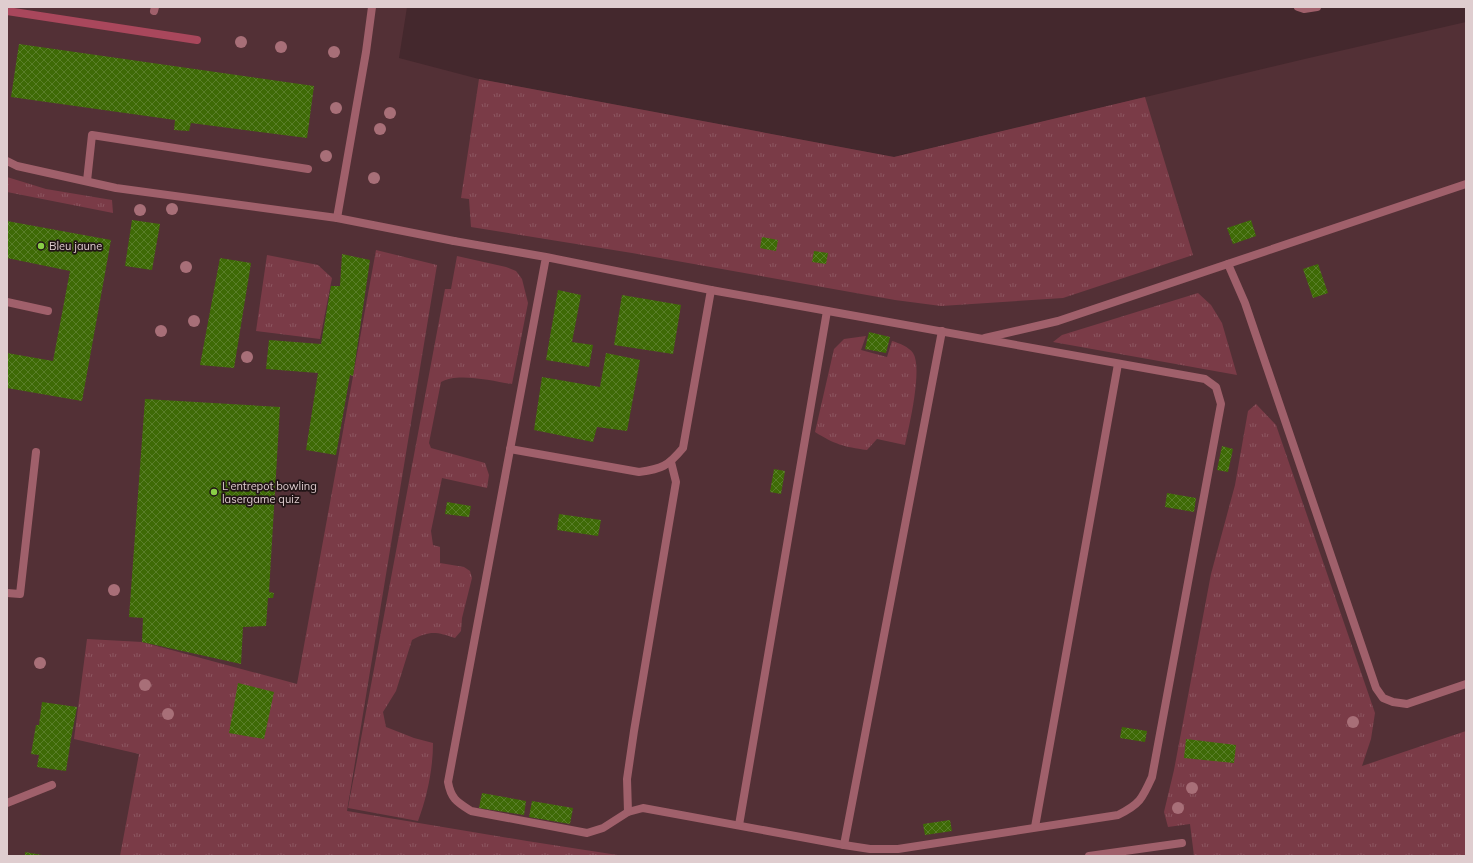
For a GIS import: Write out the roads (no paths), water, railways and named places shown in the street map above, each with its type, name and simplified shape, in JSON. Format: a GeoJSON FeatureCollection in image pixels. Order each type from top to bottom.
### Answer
{"type":"FeatureCollection","features":[{"type":"Feature","properties":{"kind":"street"},"geometry":{"type":"LineString","coordinates":[[336,218],[366,52],[372,7]]}},
{"type":"Feature","properties":{"kind":"street"},"geometry":{"type":"LineString","coordinates":[[1298,7],[1304,9],[1317,7]]}},
{"type":"Feature","properties":{"kind":"street"},"geometry":{"type":"LineString","coordinates":[[87,181],[92,135],[308,169]]}},
{"type":"Feature","properties":{"kind":"street"},"geometry":{"type":"LineString","coordinates":[[7,161],[17,166],[116,188],[336,218],[454,241],[546,256],[711,290],[1205,379],[1216,387],[1221,404],[1152,777],[1144,796],[1133,808],[1118,814],[898,849],[870,849],[643,808],[628,812],[603,828],[587,833],[471,811],[457,802],[450,792],[448,782],[546,256]]}},
{"type":"Feature","properties":{"kind":"street"},"geometry":{"type":"LineString","coordinates":[[982,339],[1058,322],[1466,184]]}},
{"type":"Feature","properties":{"kind":"street"},"geometry":{"type":"LineString","coordinates":[[1228,264],[1245,303],[1376,688],[1383,698],[1393,702],[1407,704],[1466,684]]}},
{"type":"Feature","properties":{"kind":"street"},"geometry":{"type":"LineString","coordinates":[[510,448],[639,472],[656,470],[671,462],[683,448],[711,290]]}},
{"type":"Feature","properties":{"kind":"street"},"geometry":{"type":"LineString","coordinates":[[7,302],[48,311]]}},
{"type":"Feature","properties":{"kind":"street"},"geometry":{"type":"LineString","coordinates":[[740,825],[828,311]]}},
{"type":"Feature","properties":{"kind":"street"},"geometry":{"type":"LineString","coordinates":[[844,845],[942,331]]}},
{"type":"Feature","properties":{"kind":"street"},"geometry":{"type":"LineString","coordinates":[[1035,827],[1118,364]]}},
{"type":"Feature","properties":{"kind":"street"},"geometry":{"type":"LineString","coordinates":[[7,593],[20,594],[36,452]]}},
{"type":"Feature","properties":{"kind":"street"},"geometry":{"type":"LineString","coordinates":[[628,812],[627,779],[632,744],[676,482],[671,462]]}},
{"type":"Feature","properties":{"kind":"street"},"geometry":{"type":"LineString","coordinates":[[7,803],[52,785]]}},
{"type":"Feature","properties":{"kind":"street"},"geometry":{"type":"LineString","coordinates":[[1089,856],[1182,843]]}},
{"type":"Feature","properties":{"kind":"waterway"},"geometry":{"type":"LineString","coordinates":[[7,11],[197,40]]}},
{"type":"Feature","properties":{"kind":"place","name":"Bleu jaune"},"geometry":{"type":"Point","coordinates":[41,246]}},
{"type":"Feature","properties":{"kind":"place","name":"L'entrepot bowling lasergame quiz"},"geometry":{"type":"Point","coordinates":[214,492]}}]}
